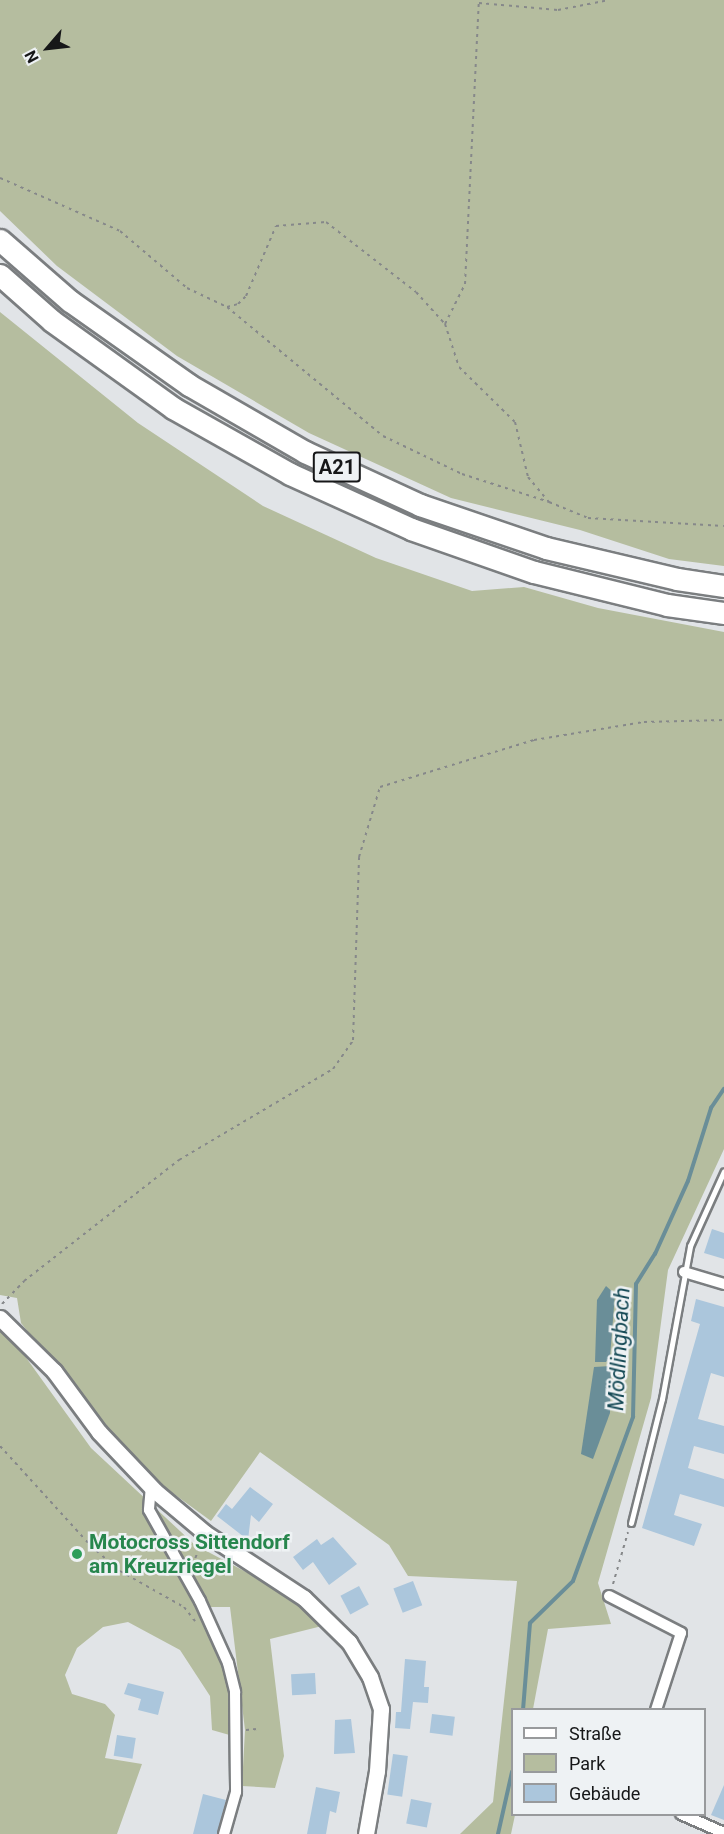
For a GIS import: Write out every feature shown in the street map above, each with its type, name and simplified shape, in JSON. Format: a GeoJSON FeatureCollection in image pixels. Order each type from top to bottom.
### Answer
{"type":"FeatureCollection","features":[{"type":"Feature","properties":{"kind":"highway","name":"A21"},"geometry":{"type":"LineString","coordinates":[[0,240],[70,301],[189,385],[305,452],[420,505],[546,548],[677,579],[724,586]]}},
{"type":"Feature","properties":{"kind":"highway","name":"A21"},"geometry":{"type":"LineString","coordinates":[[0,275],[52,321],[173,408],[290,474],[411,529],[534,572],[667,605],[724,613]]}},
{"type":"Feature","properties":{"kind":"main road"},"geometry":{"type":"LineString","coordinates":[[0,1318],[54,1371],[99,1432],[151,1486],[205,1533],[304,1598],[338,1627],[370,1677],[381,1709],[377,1771],[366,1834]]}},
{"type":"Feature","properties":{"kind":"street"},"geometry":{"type":"LineString","coordinates":[[684,1272],[724,1284]]}},
{"type":"Feature","properties":{"kind":"street"},"geometry":{"type":"LineString","coordinates":[[151,1486],[149,1510],[187,1579],[228,1664],[235,1692],[236,1792],[224,1834]]}},
{"type":"Feature","properties":{"kind":"street"},"geometry":{"type":"LineString","coordinates":[[609,1596],[681,1633],[657,1708]]}},
{"type":"Feature","properties":{"kind":"street"},"geometry":{"type":"LineString","coordinates":[[683,1816],[724,1833]]}},
{"type":"Feature","properties":{"kind":"lane"},"geometry":{"type":"LineString","coordinates":[[631,1523],[662,1399],[690,1246],[724,1171]]}},
{"type":"Feature","properties":{"kind":"path"},"geometry":{"type":"LineString","coordinates":[[445,324],[465,284],[479,2],[558,10],[609,0]]}},
{"type":"Feature","properties":{"kind":"path"},"geometry":{"type":"LineString","coordinates":[[0,178],[120,231],[187,288],[227,307],[383,436],[462,474],[549,502],[588,518],[724,526]]}},
{"type":"Feature","properties":{"kind":"path"},"geometry":{"type":"LineString","coordinates":[[227,307],[238,304],[246,296],[276,226],[326,222],[416,292],[445,324],[459,367],[515,422],[528,477],[549,502]]}},
{"type":"Feature","properties":{"kind":"path"},"geometry":{"type":"LineString","coordinates":[[0,1306],[24,1281],[179,1160],[333,1069],[353,1040],[360,857],[380,787],[534,740],[644,722],[724,720]]}},
{"type":"Feature","properties":{"kind":"path"},"geometry":{"type":"LineString","coordinates":[[0,1446],[91,1546],[120,1571],[184,1607],[199,1626]]}},
{"type":"Feature","properties":{"kind":"path"},"geometry":{"type":"LineString","coordinates":[[609,1596],[631,1523]]}},
{"type":"Feature","properties":{"kind":"path"},"geometry":{"type":"LineString","coordinates":[[187,1579],[205,1533]]}},
{"type":"Feature","properties":{"kind":"green space"},"geometry":{"type":"Polygon","coordinates":[[[0,0],[724,0],[724,566],[669,559],[580,530],[451,498],[309,433],[177,356],[57,266],[0,211],[0,0]]]}},
{"type":"Feature","properties":{"kind":"green space"},"geometry":{"type":"Polygon","coordinates":[[[0,312],[138,423],[263,506],[376,558],[472,591],[524,587],[598,608],[724,632],[724,1149],[668,1270],[651,1398],[598,1583],[611,1624],[548,1629],[533,1708],[511,1708],[511,1816],[515,1816],[511,1834],[460,1834],[493,1802],[517,1581],[408,1576],[389,1545],[260,1452],[211,1521],[152,1478],[113,1438],[21,1323],[17,1298],[0,1295],[0,312]]]}},
{"type":"Feature","properties":{"kind":"green space"},"geometry":{"type":"Polygon","coordinates":[[[0,1331],[17,1345],[91,1448],[195,1545],[282,1591],[322,1626],[270,1639],[284,1756],[275,1788],[242,1786],[245,1730],[230,1607],[199,1607],[226,1669],[233,1736],[212,1730],[210,1696],[180,1650],[128,1622],[103,1627],[77,1648],[65,1675],[72,1694],[105,1704],[115,1715],[105,1758],[142,1764],[117,1834],[0,1834],[0,1331]]]}},
{"type":"Feature","properties":{"kind":"water"},"geometry":{"type":"Polygon","coordinates":[[[606,1286],[615,1294],[610,1357],[606,1362],[595,1362],[597,1300],[606,1286]]]}},
{"type":"Feature","properties":{"kind":"water"},"geometry":{"type":"Polygon","coordinates":[[[611,1366],[610,1413],[593,1459],[581,1454],[594,1367],[611,1366]]]}},
{"type":"Feature","properties":{"kind":"building"},"geometry":{"type":"Polygon","coordinates":[[[712,1229],[724,1233],[724,1259],[704,1253],[712,1229]]]}},
{"type":"Feature","properties":{"kind":"building"},"geometry":{"type":"Polygon","coordinates":[[[696,1299],[724,1307],[724,1377],[711,1373],[698,1419],[724,1426],[724,1454],[694,1446],[688,1468],[724,1479],[724,1507],[680,1494],[674,1515],[702,1524],[694,1546],[642,1528],[700,1324],[691,1321],[696,1299]]]}},
{"type":"Feature","properties":{"kind":"building"},"geometry":{"type":"Polygon","coordinates":[[[250,1487],[273,1504],[259,1522],[251,1515],[248,1540],[217,1516],[226,1504],[232,1509],[250,1487]]]}},
{"type":"Feature","properties":{"kind":"building"},"geometry":{"type":"Polygon","coordinates":[[[333,1537],[357,1564],[329,1585],[313,1562],[303,1570],[293,1557],[317,1539],[321,1545],[333,1537]]]}},
{"type":"Feature","properties":{"kind":"building"},"geometry":{"type":"Polygon","coordinates":[[[413,1581],[422,1605],[403,1613],[393,1589],[413,1581]]]}},
{"type":"Feature","properties":{"kind":"building"},"geometry":{"type":"Polygon","coordinates":[[[359,1586],[369,1605],[350,1614],[340,1596],[359,1586]]]}},
{"type":"Feature","properties":{"kind":"building"},"geometry":{"type":"Polygon","coordinates":[[[405,1659],[426,1661],[424,1687],[429,1687],[428,1703],[413,1702],[410,1729],[395,1728],[396,1712],[401,1712],[405,1659]]]}},
{"type":"Feature","properties":{"kind":"building"},"geometry":{"type":"Polygon","coordinates":[[[315,1673],[316,1694],[292,1695],[291,1674],[315,1673]]]}},
{"type":"Feature","properties":{"kind":"building"},"geometry":{"type":"Polygon","coordinates":[[[128,1683],[164,1692],[158,1715],[138,1710],[141,1699],[124,1694],[128,1683]]]}},
{"type":"Feature","properties":{"kind":"building"},"geometry":{"type":"Polygon","coordinates":[[[432,1714],[455,1717],[453,1736],[430,1733],[432,1714]]]}},
{"type":"Feature","properties":{"kind":"building"},"geometry":{"type":"Polygon","coordinates":[[[351,1719],[355,1753],[334,1754],[335,1720],[351,1719]]]}},
{"type":"Feature","properties":{"kind":"building"},"geometry":{"type":"Polygon","coordinates":[[[117,1735],[136,1738],[132,1759],[114,1756],[117,1735]]]}},
{"type":"Feature","properties":{"kind":"building"},"geometry":{"type":"Polygon","coordinates":[[[393,1754],[408,1756],[402,1797],[387,1795],[393,1754]]]}},
{"type":"Feature","properties":{"kind":"building"},"geometry":{"type":"Polygon","coordinates":[[[724,1785],[724,1820],[711,1815],[724,1785]]]}},
{"type":"Feature","properties":{"kind":"building"},"geometry":{"type":"Polygon","coordinates":[[[316,1787],[340,1792],[336,1813],[330,1811],[326,1834],[307,1834],[316,1787]]]}},
{"type":"Feature","properties":{"kind":"building"},"geometry":{"type":"Polygon","coordinates":[[[203,1794],[226,1800],[217,1834],[193,1834],[203,1794]]]}},
{"type":"Feature","properties":{"kind":"building"},"geometry":{"type":"Polygon","coordinates":[[[411,1799],[432,1803],[427,1828],[406,1824],[411,1799]]]}},
{"type":"Feature","properties":{"kind":"waterway","name":"Mödlingbach"},"geometry":{"type":"LineString","coordinates":[[523,1708],[530,1623],[573,1581],[633,1417],[636,1284],[655,1254],[688,1181],[711,1108],[724,1089]]}},
{"type":"Feature","properties":{"kind":"waterway","name":"Mödlingbach"},"geometry":{"type":"LineString","coordinates":[[498,1834],[511,1776]]}},
{"type":"Feature","properties":{"kind":"place","name":"Motocross Sittendorf am Kreuzriegel"},"geometry":{"type":"Point","coordinates":[77,1554]}}]}
